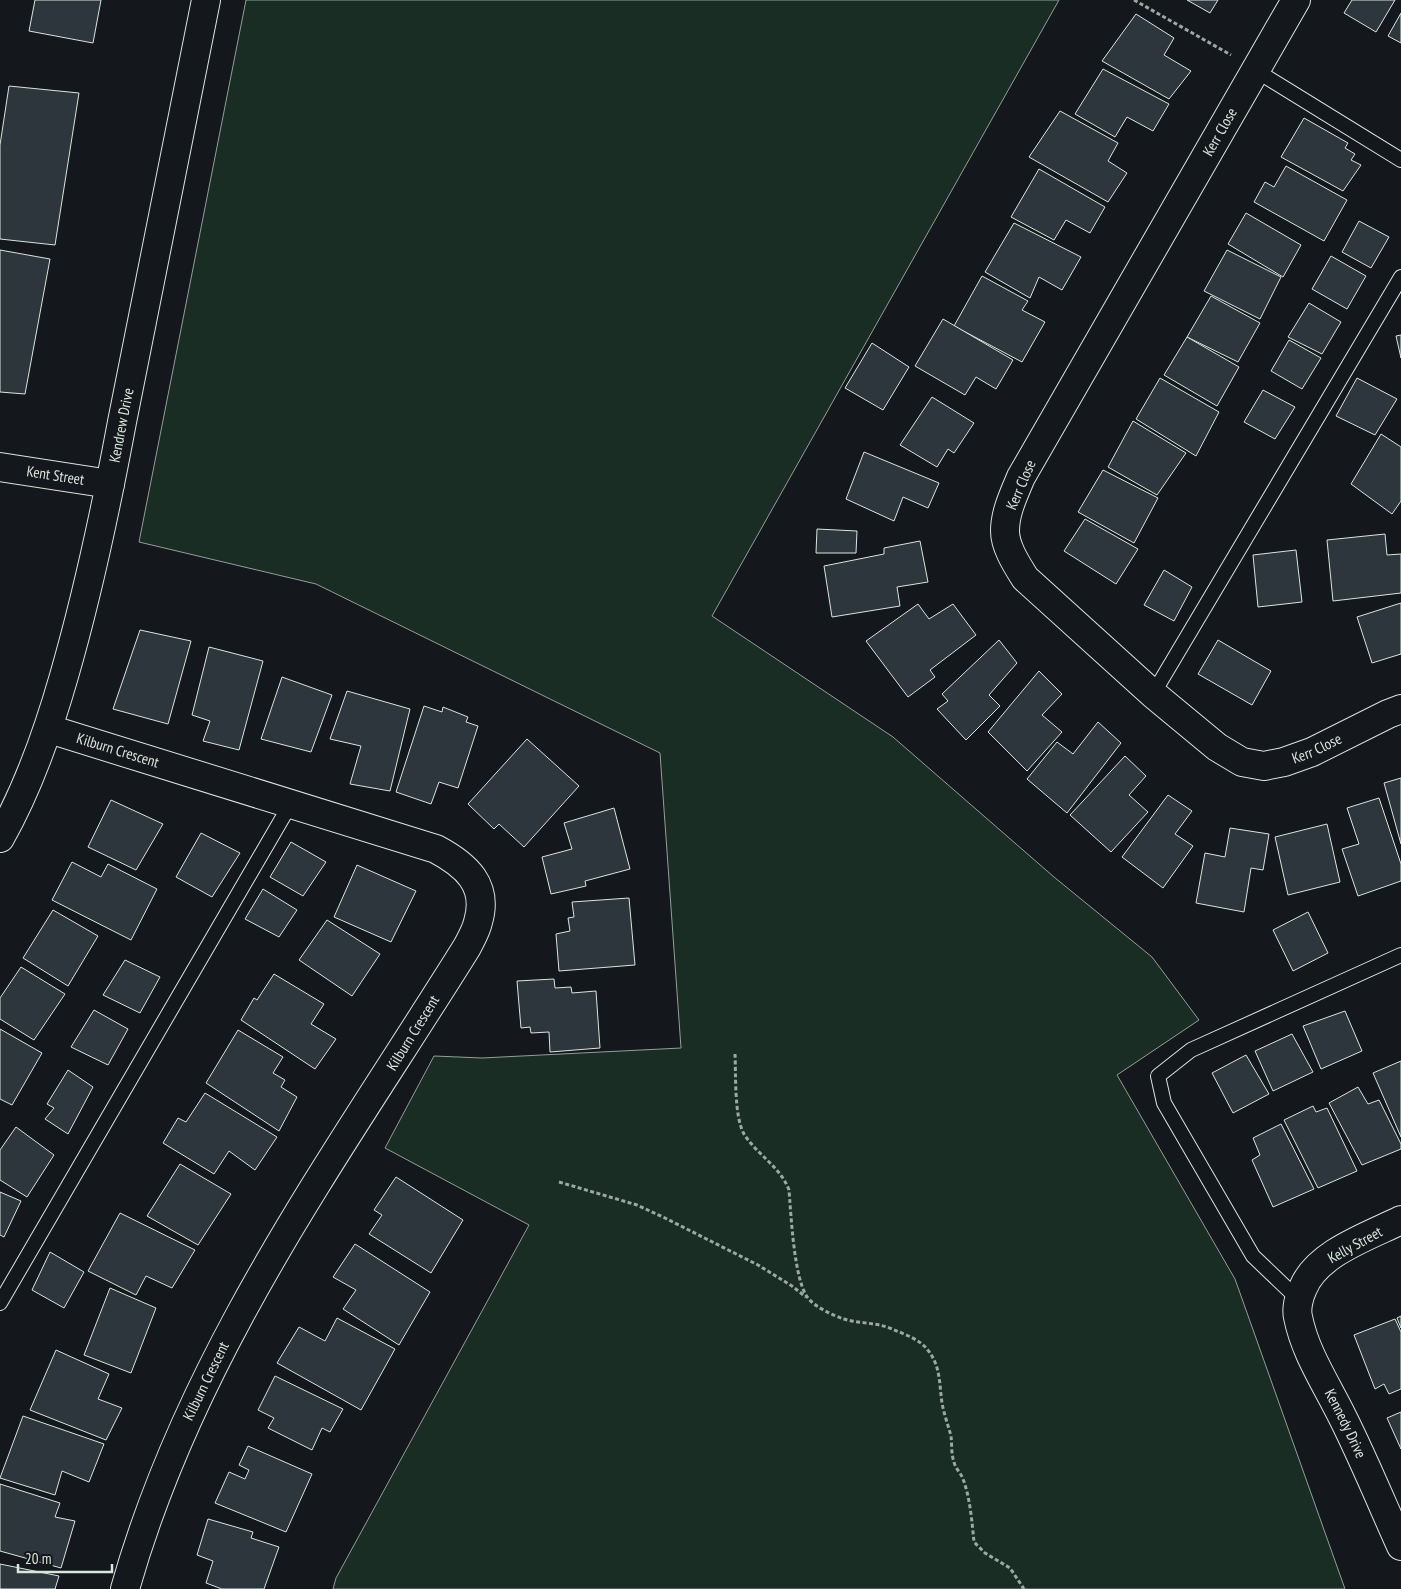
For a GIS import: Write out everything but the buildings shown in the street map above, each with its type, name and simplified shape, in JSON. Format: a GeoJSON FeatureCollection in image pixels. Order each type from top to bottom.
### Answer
{"type":"FeatureCollection","features":[{"type":"Feature","properties":{"kind":"street","name":"Kendrew Drive"},"geometry":{"type":"LineString","coordinates":[[0,838],[32,772],[49,728],[79,625],[110,484],[206,0]]}},
{"type":"Feature","properties":{"kind":"street","name":"Kerr Close"},"geometry":{"type":"LineString","coordinates":[[1296,0],[1245,63],[1021,477],[1010,504],[1005,532],[1011,555],[1025,578],[1153,694],[1216,747],[1242,762],[1264,766],[1284,762],[1312,752],[1401,709]]}},
{"type":"Feature","properties":{"kind":"street","name":"Kent Street"},"geometry":{"type":"LineString","coordinates":[[0,467],[110,484]]}},
{"type":"Feature","properties":{"kind":"street","name":"Kilburn Crescent"},"geometry":{"type":"LineString","coordinates":[[49,728],[290,805],[436,849],[455,860],[469,873],[478,887],[481,906],[478,923],[467,947],[280,1243],[252,1292],[190,1411],[166,1469],[125,1589]]}},
{"type":"Feature","properties":{"kind":"street","name":"Kelly Street"},"geometry":{"type":"LineString","coordinates":[[1299,1300],[1303,1288],[1312,1273],[1325,1260],[1401,1220]]}},
{"type":"Feature","properties":{"kind":"street","name":"Kennedy Drive"},"geometry":{"type":"LineString","coordinates":[[1299,1300],[1297,1314],[1309,1352],[1344,1419],[1401,1546]]}},
{"type":"Feature","properties":{"kind":"lane"},"geometry":{"type":"LineString","coordinates":[[1245,63],[1401,160]]}},
{"type":"Feature","properties":{"kind":"lane"},"geometry":{"type":"LineString","coordinates":[[1153,694],[1401,277]]}},
{"type":"Feature","properties":{"kind":"lane"},"geometry":{"type":"LineString","coordinates":[[0,1303],[290,805]]}},
{"type":"Feature","properties":{"kind":"lane"},"geometry":{"type":"LineString","coordinates":[[1299,1300],[1253,1256],[1164,1103],[1158,1076],[1191,1050],[1401,954]]}},
{"type":"Feature","properties":{"kind":"path"},"geometry":{"type":"LineString","coordinates":[[1134,0],[1245,63]]}},
{"type":"Feature","properties":{"kind":"path"},"geometry":{"type":"LineString","coordinates":[[735,1054],[740,1122],[744,1133],[779,1172],[789,1190],[795,1254],[801,1282],[809,1300]]}},
{"type":"Feature","properties":{"kind":"path"},"geometry":{"type":"LineString","coordinates":[[559,1182],[637,1205],[758,1265],[792,1286],[818,1306],[843,1319],[876,1323],[891,1328],[921,1343],[936,1362],[939,1372],[942,1400],[949,1428],[954,1464],[965,1485],[973,1525],[974,1542],[986,1553],[1010,1568],[1024,1589]]}},
{"type":"Feature","properties":{"kind":"green space"},"geometry":{"type":"Polygon","coordinates":[[[246,0],[1059,0],[712,616],[893,737],[1054,877],[1152,957],[1199,1020],[1117,1075],[1235,1279],[1345,1589],[333,1589],[336,1578],[529,1225],[385,1148],[434,1056],[482,1058],[681,1048],[660,753],[316,584],[139,542],[246,0]]]}}]}
